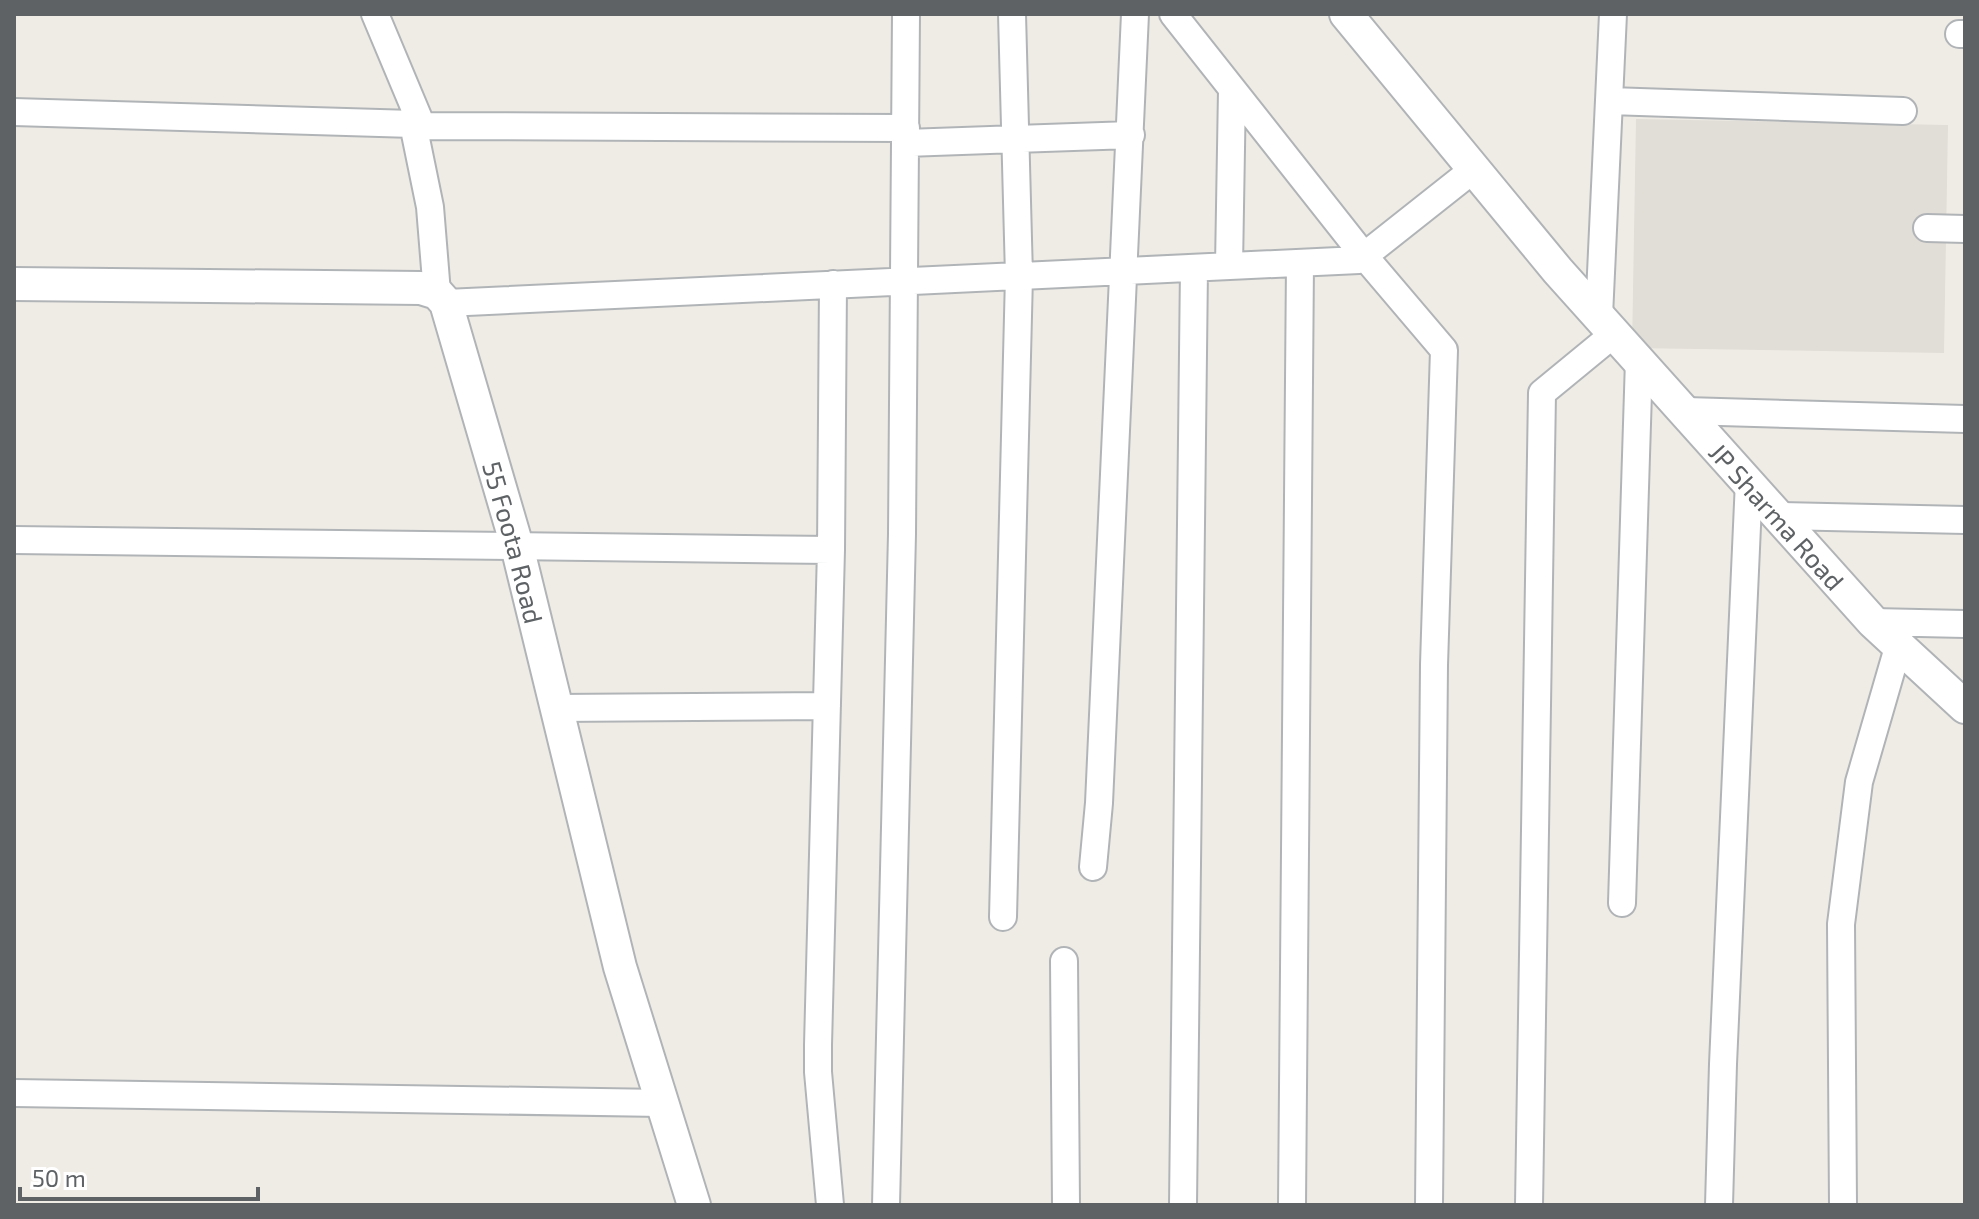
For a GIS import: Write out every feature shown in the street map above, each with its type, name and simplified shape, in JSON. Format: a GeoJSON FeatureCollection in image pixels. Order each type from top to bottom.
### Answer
{"type":"FeatureCollection","features":[{"type":"Feature","properties":{"kind":"street"},"geometry":{"type":"LineString","coordinates":[[375,14],[418,125],[441,298]]}},
{"type":"Feature","properties":{"kind":"street"},"geometry":{"type":"LineString","coordinates":[[886,1205],[902,534],[906,14]]}},
{"type":"Feature","properties":{"kind":"street"},"geometry":{"type":"LineString","coordinates":[[1003,917],[1019,276],[1012,14]]}},
{"type":"Feature","properties":{"kind":"street"},"geometry":{"type":"LineString","coordinates":[[1093,867],[1099,803],[1135,14]]}},
{"type":"Feature","properties":{"kind":"street"},"geometry":{"type":"LineString","coordinates":[[1173,14],[1365,257],[1444,350],[1434,665],[1429,1205]]}},
{"type":"Feature","properties":{"kind":"street","name":"JP Sharma Road"},"geometry":{"type":"LineString","coordinates":[[1346,14],[1558,271],[1873,622],[1965,707]]}},
{"type":"Feature","properties":{"kind":"street"},"geometry":{"type":"LineString","coordinates":[[1529,1205],[1542,393],[1607,324],[1613,14]]}},
{"type":"Feature","properties":{"kind":"street"},"geometry":{"type":"LineString","coordinates":[[1229,266],[1232,90]]}},
{"type":"Feature","properties":{"kind":"street"},"geometry":{"type":"LineString","coordinates":[[1610,101],[1903,111]]}},
{"type":"Feature","properties":{"kind":"street"},"geometry":{"type":"LineString","coordinates":[[14,112],[1015,139],[1131,135]]}},
{"type":"Feature","properties":{"kind":"street"},"geometry":{"type":"LineString","coordinates":[[14,284],[366,286],[421,288],[441,298],[1359,260],[1474,169]]}},
{"type":"Feature","properties":{"kind":"street"},"geometry":{"type":"LineString","coordinates":[[1927,228],[1965,229]]}},
{"type":"Feature","properties":{"kind":"street"},"geometry":{"type":"LineString","coordinates":[[1292,1205],[1300,263]]}},
{"type":"Feature","properties":{"kind":"street"},"geometry":{"type":"LineString","coordinates":[[1183,1205],[1194,268]]}},
{"type":"Feature","properties":{"kind":"street"},"geometry":{"type":"LineString","coordinates":[[830,1205],[818,1072],[831,550],[833,284]]}},
{"type":"Feature","properties":{"kind":"street","name":"55 Foota Road"},"geometry":{"type":"LineString","coordinates":[[441,298],[517,546],[620,967],[694,1205]]}},
{"type":"Feature","properties":{"kind":"street"},"geometry":{"type":"LineString","coordinates":[[1622,903],[1639,360]]}},
{"type":"Feature","properties":{"kind":"street"},"geometry":{"type":"LineString","coordinates":[[1686,411],[1965,419]]}},
{"type":"Feature","properties":{"kind":"street"},"geometry":{"type":"LineString","coordinates":[[1719,1205],[1723,1048],[1749,481]]}},
{"type":"Feature","properties":{"kind":"street"},"geometry":{"type":"LineString","coordinates":[[1781,516],[1965,520]]}},
{"type":"Feature","properties":{"kind":"street"},"geometry":{"type":"LineString","coordinates":[[14,540],[831,550]]}},
{"type":"Feature","properties":{"kind":"street"},"geometry":{"type":"LineString","coordinates":[[1873,622],[1965,624]]}},
{"type":"Feature","properties":{"kind":"street"},"geometry":{"type":"LineString","coordinates":[[1843,1205],[1841,924],[1859,782],[1899,644]]}},
{"type":"Feature","properties":{"kind":"street"},"geometry":{"type":"LineString","coordinates":[[556,708],[827,706]]}},
{"type":"Feature","properties":{"kind":"street"},"geometry":{"type":"LineString","coordinates":[[1064,961],[1066,1205]]}},
{"type":"Feature","properties":{"kind":"street"},"geometry":{"type":"LineString","coordinates":[[14,1093],[662,1103]]}},
{"type":"Feature","properties":{"kind":"shaded area"},"geometry":{"type":"Polygon","coordinates":[[[1636,119],[1948,125],[1944,353],[1632,348],[1636,119]]]}}]}
